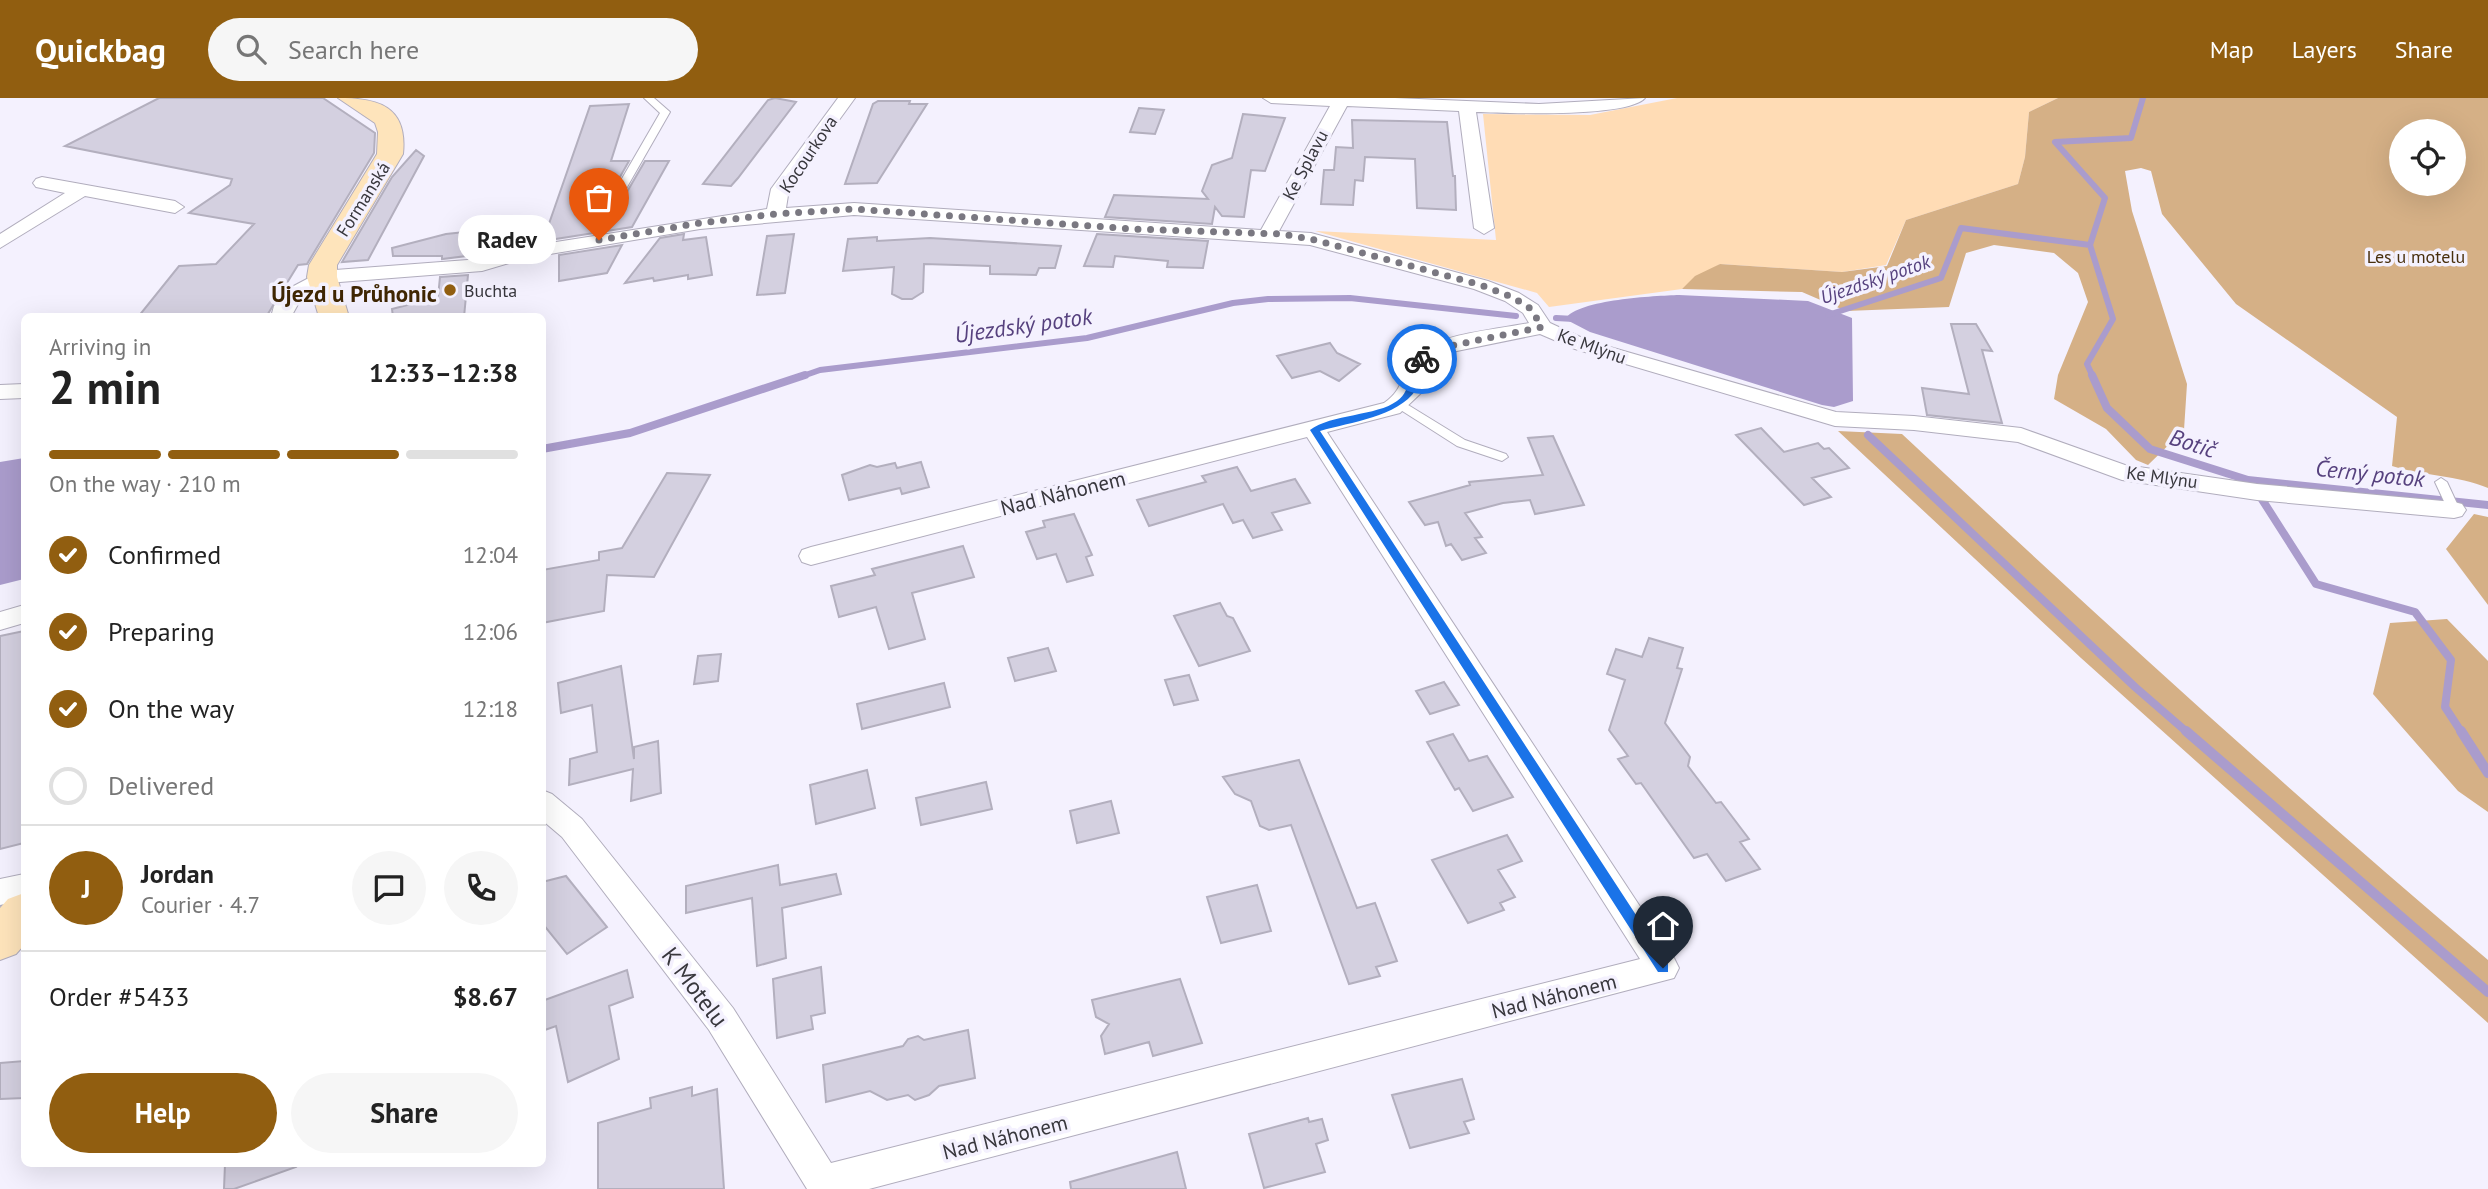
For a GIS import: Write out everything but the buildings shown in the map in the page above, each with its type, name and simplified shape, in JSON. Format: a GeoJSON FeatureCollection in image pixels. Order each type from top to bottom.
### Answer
{"type":"FeatureCollection","features":[{"type":"Feature","properties":{"kind":"street","name":"Formanská"},"geometry":{"type":"LineString","coordinates":[[322,277],[323,265],[390,154],[394,134],[388,122],[376,111],[350,98]]}},
{"type":"Feature","properties":{"kind":"street","name":"Kocourkova"},"geometry":{"type":"LineString","coordinates":[[775,214],[780,189],[847,98]]}},
{"type":"Feature","properties":{"kind":"street"},"geometry":{"type":"LineString","coordinates":[[1271,98],[1539,109],[1637,98]]}},
{"type":"Feature","properties":{"kind":"street","name":"Ke Splavu"},"geometry":{"type":"LineString","coordinates":[[1268,234],[1342,100]]}},
{"type":"Feature","properties":{"kind":"street"},"geometry":{"type":"LineString","coordinates":[[1467,106],[1484,228]]}},
{"type":"Feature","properties":{"kind":"street"},"geometry":{"type":"LineString","coordinates":[[41,183],[175,207]]}},
{"type":"Feature","properties":{"kind":"street"},"geometry":{"type":"LineString","coordinates":[[0,242],[82,190]]}},
{"type":"Feature","properties":{"kind":"street","name":"Ke Mlýnu"},"geometry":{"type":"LineString","coordinates":[[322,277],[482,265],[524,253],[605,239],[775,214],[854,209],[1134,229],[1268,234],[1311,239],[1481,285],[1512,297],[1531,309],[1542,327],[1582,345],[1835,419],[1914,423],[2021,435],[2122,472],[2158,475],[2257,492],[2454,510]]}},
{"type":"Feature","properties":{"kind":"street"},"geometry":{"type":"LineString","coordinates":[[282,313],[284,306],[295,293],[322,277],[333,313]]}},
{"type":"Feature","properties":{"kind":"street"},"geometry":{"type":"LineString","coordinates":[[1400,404],[1415,386],[1417,365],[1424,355],[1440,348],[1542,327]]}},
{"type":"Feature","properties":{"kind":"street"},"geometry":{"type":"LineString","coordinates":[[0,392],[21,391]]}},
{"type":"Feature","properties":{"kind":"street","name":"Nad Náhonem"},"geometry":{"type":"LineString","coordinates":[[811,556],[1314,430],[1400,404]]}},
{"type":"Feature","properties":{"kind":"street","name":"Nad Náhonem"},"geometry":{"type":"LineString","coordinates":[[825,1186],[1663,968],[1314,430]]}},
{"type":"Feature","properties":{"kind":"street"},"geometry":{"type":"LineString","coordinates":[[0,621],[21,615]]}},
{"type":"Feature","properties":{"kind":"street","name":"K Motelu"},"geometry":{"type":"LineString","coordinates":[[546,805],[572,828],[722,1019],[825,1186]]}},
{"type":"Feature","properties":{"kind":"street"},"geometry":{"type":"LineString","coordinates":[[0,892],[21,888]]}},
{"type":"Feature","properties":{"kind":"street"},"geometry":{"type":"LineString","coordinates":[[0,940],[21,916]]}},
{"type":"Feature","properties":{"kind":"lane"},"geometry":{"type":"LineString","coordinates":[[610,208],[665,112],[648,98]]}},
{"type":"Feature","properties":{"kind":"lane"},"geometry":{"type":"LineString","coordinates":[[1400,404],[1434,429],[1472,451],[1502,457]]}},
{"type":"Feature","properties":{"kind":"lane"},"geometry":{"type":"LineString","coordinates":[[2441,482],[2454,510]]}},
{"type":"Feature","properties":{"kind":"shaded area"},"geometry":{"type":"Polygon","coordinates":[[[1677,98],[2058,98],[2029,112],[2025,157],[2018,184],[1906,220],[1886,265],[1842,272],[1720,264],[1682,289],[1549,307],[1537,293],[1315,231],[1496,240],[1483,114],[1590,115],[1677,98]]]}},
{"type":"Feature","properties":{"kind":"shaded area"},"geometry":{"type":"Polygon","coordinates":[[[1679,295],[1808,301],[1852,318],[1853,401],[1834,407],[1822,405],[1590,332],[1565,319],[1573,312],[1601,303],[1679,295]]]}},
{"type":"Feature","properties":{"kind":"shaded area"},"geometry":{"type":"Polygon","coordinates":[[[21,458],[21,580],[0,585],[0,462],[21,458]]]}},
{"type":"Feature","properties":{"kind":"green space","name":"Les u motelu"},"geometry":{"type":"Polygon","coordinates":[[[2058,98],[2488,98],[2488,488],[2464,480],[2392,466],[2397,417],[2236,304],[2162,214],[2151,171],[2141,168],[2125,171],[2132,211],[2187,384],[2184,430],[2148,465],[2136,460],[2106,429],[2054,399],[2058,375],[2088,302],[2078,273],[2054,253],[1994,245],[1966,253],[1949,307],[1846,311],[1802,292],[1682,289],[1695,276],[1720,264],[1842,272],[1887,266],[1906,220],[2018,184],[2025,157],[2029,112],[2058,98]]]}},
{"type":"Feature","properties":{"kind":"green space"},"geometry":{"type":"Polygon","coordinates":[[[1838,431],[1902,434],[2192,701],[2488,960],[2488,1023],[2081,658],[1838,431]]]}},
{"type":"Feature","properties":{"kind":"green space"},"geometry":{"type":"Polygon","coordinates":[[[2474,514],[2488,517],[2488,605],[2446,549],[2474,514]]]}},
{"type":"Feature","properties":{"kind":"green space"},"geometry":{"type":"Polygon","coordinates":[[[2447,619],[2488,661],[2488,812],[2458,791],[2373,694],[2390,623],[2447,619]]]}},
{"type":"Feature","properties":{"kind":"waterway","name":"Botič"},"geometry":{"type":"LineString","coordinates":[[2090,245],[2105,198],[2055,142],[2131,138],[2143,98]]}},
{"type":"Feature","properties":{"kind":"waterway","name":"Újezdský potok"},"geometry":{"type":"LineString","coordinates":[[1828,315],[1941,278],[1961,228],[2090,245]]}},
{"type":"Feature","properties":{"kind":"waterway","name":"Botič"},"geometry":{"type":"LineString","coordinates":[[2090,245],[2113,319],[2087,364],[2093,377]]}},
{"type":"Feature","properties":{"kind":"waterway","name":"Újezdský potok"},"geometry":{"type":"LineString","coordinates":[[800,377],[820,370],[1087,338],[1233,303],[1268,299],[1350,298],[1516,316]]}},
{"type":"Feature","properties":{"kind":"waterway","name":"Újezdský potok"},"geometry":{"type":"LineString","coordinates":[[1556,318],[1574,319]]}},
{"type":"Feature","properties":{"kind":"waterway","name":"Újezdský potok"},"geometry":{"type":"LineString","coordinates":[[546,448],[630,433],[805,375]]}},
{"type":"Feature","properties":{"kind":"waterway","name":"Černý potok"},"geometry":{"type":"LineString","coordinates":[[2092,375],[2107,408],[2150,449],[2248,480],[2488,505]]}},
{"type":"Feature","properties":{"kind":"waterway"},"geometry":{"type":"LineString","coordinates":[[1868,435],[2135,687],[2188,733]]}},
{"type":"Feature","properties":{"kind":"waterway","name":"Botič"},"geometry":{"type":"LineString","coordinates":[[2256,490],[2316,584],[2415,612],[2451,660],[2445,707],[2462,733]]}},
{"type":"Feature","properties":{"kind":"waterway"},"geometry":{"type":"LineString","coordinates":[[2186,731],[2488,992]]}},
{"type":"Feature","properties":{"kind":"waterway","name":"Botič"},"geometry":{"type":"LineString","coordinates":[[2461,731],[2488,773]]}},
{"type":"Feature","properties":{"kind":"way so far"},"geometry":{"type":"LineString","coordinates":[[599,240],[700,223],[775,214],[854,209],[1134,229],[1281,234],[1311,239],[1481,285],[1512,297],[1531,309],[1542,327],[1440,348],[1424,355],[1422,359]]}},
{"type":"Feature","properties":{"kind":"place","name":"Radev"},"geometry":{"type":"Point","coordinates":[599,240]}},
{"type":"Feature","properties":{"kind":"place","name":"Buchta"},"geometry":{"type":"Point","coordinates":[450,290]}},
{"type":"Feature","properties":{"kind":"district","name":"Újezd u Průhonic"},"geometry":{"type":"Point","coordinates":[354,293]}},
{"type":"Feature","properties":{"kind":"route"},"geometry":{"type":"LineString","coordinates":[[1422,359],[1417,365],[1415,386],[1408,398],[1400,404],[1314,430],[1663,968]]}}]}
